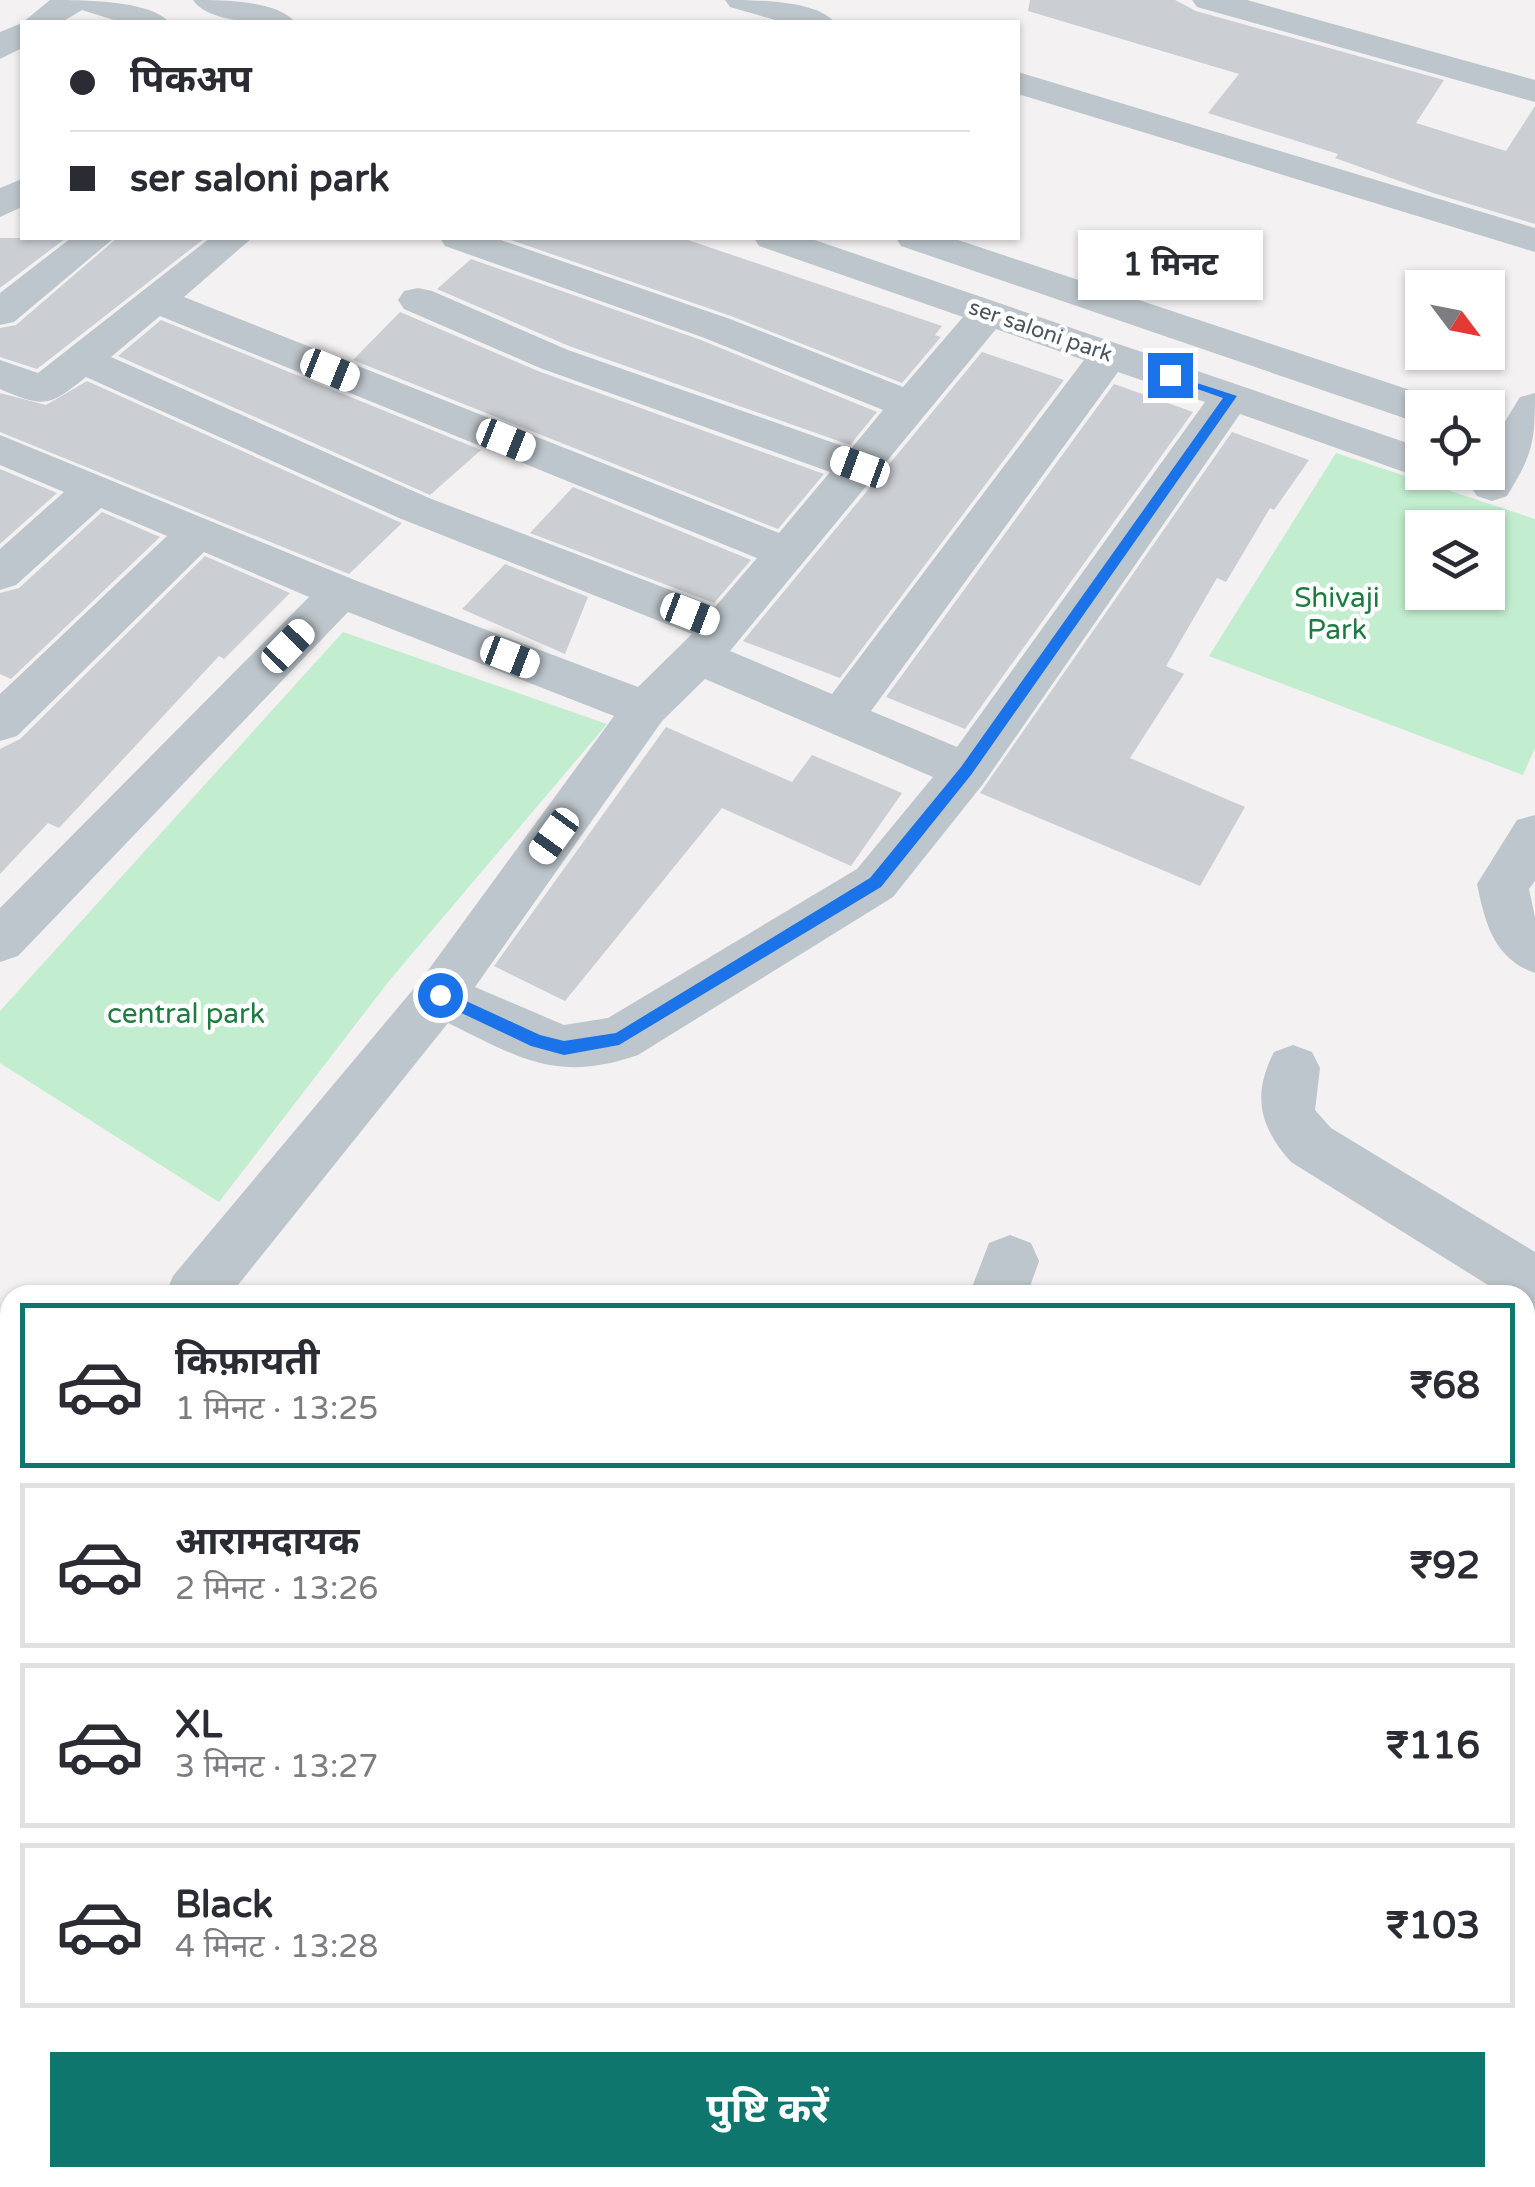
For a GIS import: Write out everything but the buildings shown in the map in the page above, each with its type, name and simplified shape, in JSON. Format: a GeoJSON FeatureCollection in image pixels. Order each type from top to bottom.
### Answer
{"type":"FeatureCollection","features":[{"type":"Feature","properties":{"kind":"street"},"geometry":{"type":"LineString","coordinates":[[43,20],[74,0]]}},
{"type":"Feature","properties":{"kind":"street"},"geometry":{"type":"LineString","coordinates":[[88,0],[146,20]]}},
{"type":"Feature","properties":{"kind":"street"},"geometry":{"type":"LineString","coordinates":[[210,0],[272,20]]}},
{"type":"Feature","properties":{"kind":"street"},"geometry":{"type":"LineString","coordinates":[[742,0],[810,20]]}},
{"type":"Feature","properties":{"kind":"street"},"geometry":{"type":"LineString","coordinates":[[1209,0],[1535,91]]}},
{"type":"Feature","properties":{"kind":"street"},"geometry":{"type":"LineString","coordinates":[[1020,85],[1535,240]]}},
{"type":"Feature","properties":{"kind":"street"},"geometry":{"type":"LineString","coordinates":[[0,313],[92,240]]}},
{"type":"Feature","properties":{"kind":"street"},"geometry":{"type":"LineString","coordinates":[[0,424],[230,240]]}},
{"type":"Feature","properties":{"kind":"street"},"geometry":{"type":"LineString","coordinates":[[465,240],[716,328],[911,406]]}},
{"type":"Feature","properties":{"kind":"street","name":"ser saloni park"},"geometry":{"type":"LineString","coordinates":[[779,240],[1405,456]]}},
{"type":"Feature","properties":{"kind":"street"},"geometry":{"type":"LineString","coordinates":[[921,240],[1405,403]]}},
{"type":"Feature","properties":{"kind":"street"},"geometry":{"type":"LineString","coordinates":[[155,300],[787,553]]}},
{"type":"Feature","properties":{"kind":"street"},"geometry":{"type":"LineString","coordinates":[[418,300],[554,359],[860,467]]}},
{"type":"Feature","properties":{"kind":"street"},"geometry":{"type":"LineString","coordinates":[[202,1285],[440,995],[646,709],[712,642],[989,312]]}},
{"type":"Feature","properties":{"kind":"street"},"geometry":{"type":"LineString","coordinates":[[841,717],[1110,354]]}},
{"type":"Feature","properties":{"kind":"street"},"geometry":{"type":"LineString","coordinates":[[82,359],[712,642],[841,717],[966,771]]}},
{"type":"Feature","properties":{"kind":"street"},"geometry":{"type":"LineString","coordinates":[[0,373],[42,390]]}},
{"type":"Feature","properties":{"kind":"street"},"geometry":{"type":"LineString","coordinates":[[440,995],[536,1041],[564,1048],[619,1039],[875,882],[966,771],[1231,396]]}},
{"type":"Feature","properties":{"kind":"street"},"geometry":{"type":"LineString","coordinates":[[0,449],[341,592],[646,709]]}},
{"type":"Feature","properties":{"kind":"street"},"geometry":{"type":"LineString","coordinates":[[0,574],[96,489]]}},
{"type":"Feature","properties":{"kind":"street"},"geometry":{"type":"LineString","coordinates":[[1501,490],[1535,502]]}},
{"type":"Feature","properties":{"kind":"street"},"geometry":{"type":"LineString","coordinates":[[0,723],[198,532]]}},
{"type":"Feature","properties":{"kind":"street"},"geometry":{"type":"LineString","coordinates":[[0,941],[341,592]]}},
{"type":"Feature","properties":{"kind":"street"},"geometry":{"type":"LineString","coordinates":[[1535,834],[1502,884],[1510,925],[1535,952]]}},
{"type":"Feature","properties":{"kind":"street"},"geometry":{"type":"LineString","coordinates":[[1293,1068],[1282,1097],[1289,1122],[1312,1146],[1535,1282]]}},
{"type":"Feature","properties":{"kind":"green space","name":"Shivaji Park"},"geometry":{"type":"Polygon","coordinates":[[[1336,453],[1405,476],[1405,490],[1448,490],[1535,519],[1535,748],[1523,775],[1209,656],[1336,453]]]}},
{"type":"Feature","properties":{"kind":"green space","name":"central park"},"geometry":{"type":"Polygon","coordinates":[[[343,632],[607,724],[389,981],[219,1202],[0,1063],[0,1011],[343,632]]]}},
{"type":"Feature","properties":{"kind":"route"},"geometry":{"type":"LineString","coordinates":[[440,995],[536,1041],[564,1048],[619,1039],[875,882],[904,852],[966,771],[1231,396],[1170,375]]}}]}
